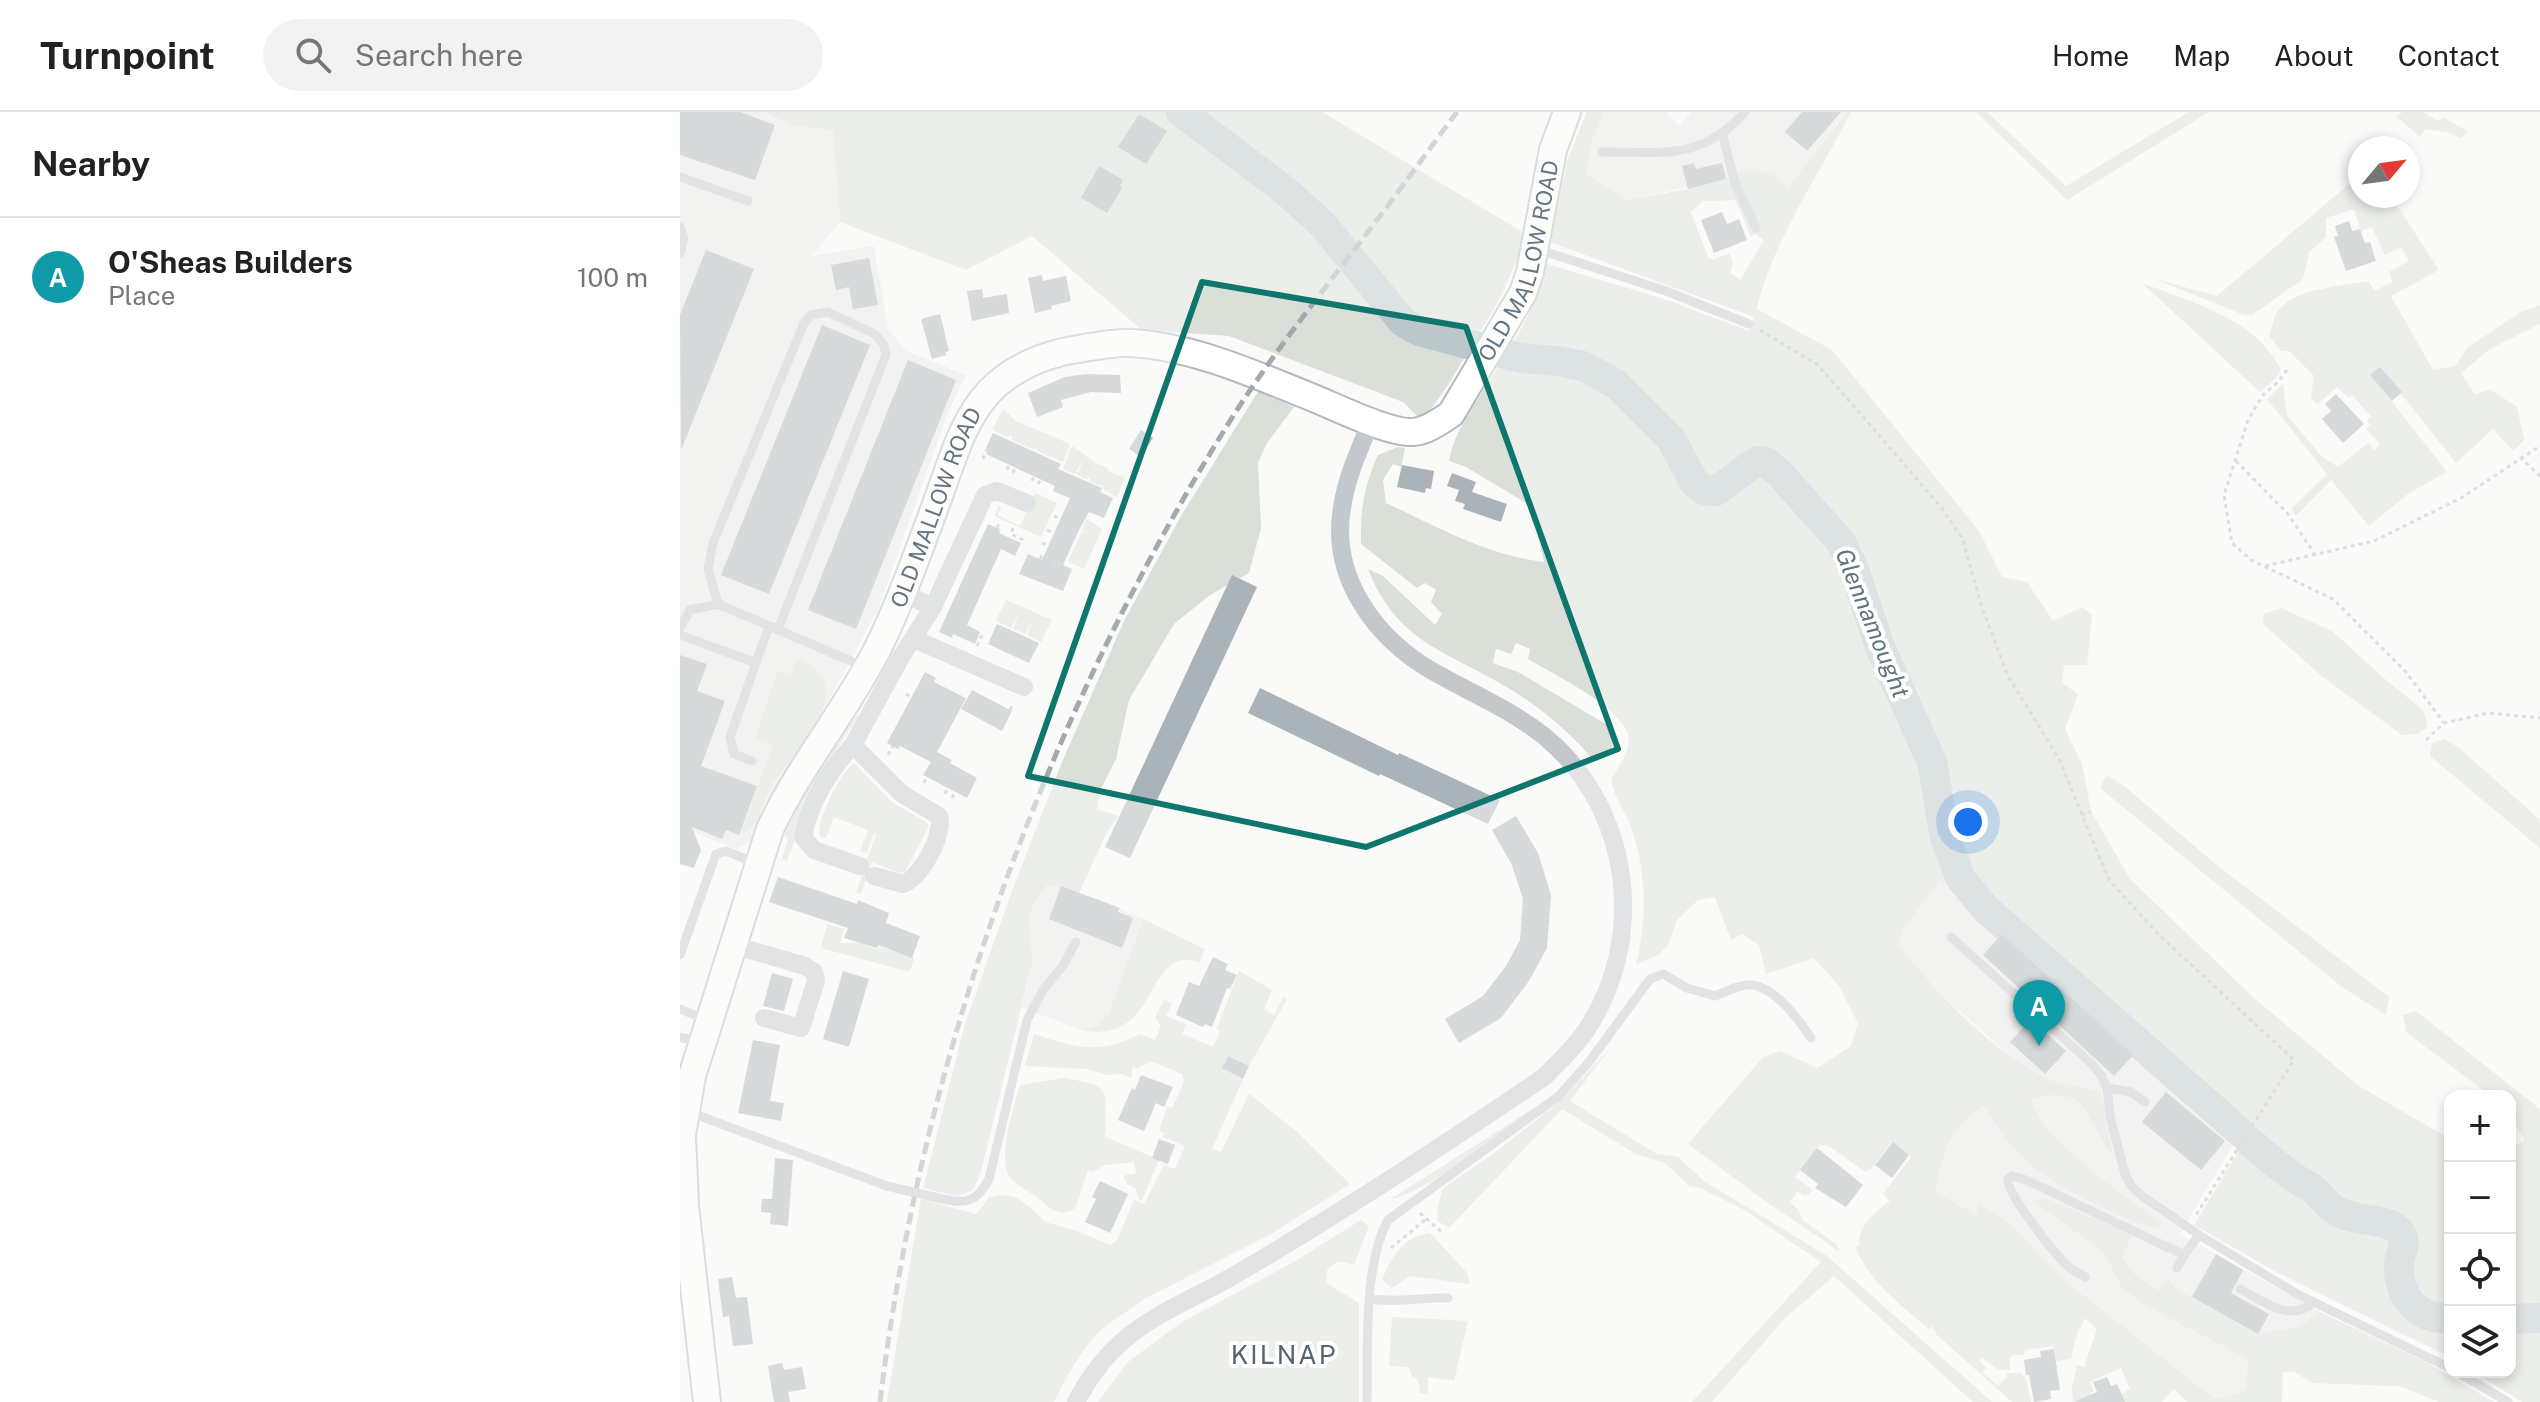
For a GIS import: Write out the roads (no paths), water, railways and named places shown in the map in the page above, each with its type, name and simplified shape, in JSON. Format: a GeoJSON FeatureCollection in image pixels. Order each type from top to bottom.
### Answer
{"type":"FeatureCollection","features":[{"type":"Feature","properties":{"kind":"street","name":"OLD MALLOW ROAD"},"geometry":{"type":"LineString","coordinates":[[707,1402],[682,1180],[682,1135],[697,1034],[733,945],[770,829],[787,795],[867,668],[903,593],[956,447],[969,421],[994,387],[1017,370],[1045,356],[1130,343],[1216,361],[1371,422],[1413,432],[1432,426],[1451,414],[1523,293],[1547,174],[1567,112]]}},
{"type":"Feature","properties":{"kind":"street"},"geometry":{"type":"LineString","coordinates":[[1076,1402],[1101,1362],[1142,1325],[1307,1232],[1544,1077],[1585,1032],[1616,967],[1623,935],[1625,900],[1621,870],[1612,834],[1587,783],[1568,760],[1524,720],[1432,671],[1398,648],[1375,626],[1358,600],[1343,553],[1341,511],[1349,475],[1371,422]]}},
{"type":"Feature","properties":{"kind":"street"},"geometry":{"type":"LineString","coordinates":[[853,745],[902,794],[935,813],[941,820],[939,835],[913,880],[903,884],[867,871],[814,850],[803,837],[828,775],[853,745],[901,657],[933,607],[985,495],[997,491],[1027,503]]}},
{"type":"Feature","properties":{"kind":"street"},"geometry":{"type":"LineString","coordinates":[[903,593],[933,607]]}},
{"type":"Feature","properties":{"kind":"street"},"geometry":{"type":"LineString","coordinates":[[914,639],[1024,687]]}},
{"type":"Feature","properties":{"kind":"street"},"geometry":{"type":"LineString","coordinates":[[733,945],[805,966],[814,972],[816,981],[801,1028],[764,1018]]}},
{"type":"Feature","properties":{"kind":"lane"},"geometry":{"type":"LineString","coordinates":[[1602,152],[1675,152],[1709,143],[1745,112]]}},
{"type":"Feature","properties":{"kind":"lane"},"geometry":{"type":"LineString","coordinates":[[1722,133],[1735,183],[1756,228]]}},
{"type":"Feature","properties":{"kind":"lane"},"geometry":{"type":"LineString","coordinates":[[680,177],[748,201]]}},
{"type":"Feature","properties":{"kind":"lane"},"geometry":{"type":"LineString","coordinates":[[680,227],[684,238],[680,253]]}},
{"type":"Feature","properties":{"kind":"lane"},"geometry":{"type":"LineString","coordinates":[[1534,248],[1666,291],[1749,324]]}},
{"type":"Feature","properties":{"kind":"lane"},"geometry":{"type":"LineString","coordinates":[[718,604],[708,569],[713,543],[804,323],[811,315],[828,312],[881,338],[886,355],[774,628],[756,663],[730,737],[734,754],[752,761]]}},
{"type":"Feature","properties":{"kind":"lane"},"geometry":{"type":"LineString","coordinates":[[680,628],[690,610],[718,604],[867,668]]}},
{"type":"Feature","properties":{"kind":"lane"},"geometry":{"type":"LineString","coordinates":[[680,635],[756,663]]}},
{"type":"Feature","properties":{"kind":"lane"},"geometry":{"type":"LineString","coordinates":[[680,955],[716,854],[726,851],[758,864]]}},
{"type":"Feature","properties":{"kind":"lane"},"geometry":{"type":"LineString","coordinates":[[1951,937],[2101,1075],[2107,1088],[2119,1156],[2132,1187],[2188,1228],[2311,1301],[2444,1365]]}},
{"type":"Feature","properties":{"kind":"lane"},"geometry":{"type":"LineString","coordinates":[[686,1111],[887,1186],[963,1202],[981,1195],[989,1179],[1027,1020],[1043,990],[1062,967],[1076,942]]}},
{"type":"Feature","properties":{"kind":"lane"},"geometry":{"type":"LineString","coordinates":[[1367,1402],[1375,1255],[1379,1236],[1388,1220],[1559,1096],[1589,1062],[1650,979],[1663,974],[1687,988],[1715,996],[1752,985],[1771,994],[1799,1020],[1811,1038]]}},
{"type":"Feature","properties":{"kind":"lane"},"geometry":{"type":"LineString","coordinates":[[680,1009],[697,1034]]}},
{"type":"Feature","properties":{"kind":"lane"},"geometry":{"type":"LineString","coordinates":[[2107,1088],[2131,1092],[2145,1102]]}},
{"type":"Feature","properties":{"kind":"lane"},"geometry":{"type":"LineString","coordinates":[[2085,1277],[2069,1267],[2021,1208],[2007,1186],[2008,1179],[2012,1176],[2026,1180],[2184,1255]]}},
{"type":"Feature","properties":{"kind":"lane"},"geometry":{"type":"LineString","coordinates":[[2177,1268],[2199,1235]]}},
{"type":"Feature","properties":{"kind":"lane"},"geometry":{"type":"LineString","coordinates":[[2240,1289],[2281,1310],[2302,1311],[2311,1301]]}},
{"type":"Feature","properties":{"kind":"lane"},"geometry":{"type":"LineString","coordinates":[[1371,1299],[1388,1302],[1415,1297],[1448,1298]]}},
{"type":"Feature","properties":{"kind":"lane"},"geometry":{"type":"LineString","coordinates":[[2467,1378],[2508,1402]]}},
{"type":"Feature","properties":{"kind":"waterway","name":"Glennamought"},"geometry":{"type":"LineString","coordinates":[[1181,112],[1287,192],[1323,225],[1403,322],[1419,331],[1520,358],[1583,366],[1616,384],[1671,439],[1694,482],[1704,490],[1716,491],[1757,461],[1766,462],[1780,474],[1841,542],[1855,572],[1880,647],[1932,762],[1945,838],[1961,879],[1986,909],[2240,1132]]}},
{"type":"Feature","properties":{"kind":"waterway","name":"Glennamought"},"geometry":{"type":"LineString","coordinates":[[2249,1141],[2313,1189],[2335,1210],[2385,1223],[2398,1230],[2403,1238],[2399,1264],[2406,1296],[2419,1310],[2444,1318]]}},
{"type":"Feature","properties":{"kind":"waterway","name":"Glennamought"},"geometry":{"type":"LineString","coordinates":[[2516,1319],[2540,1318]]}},
{"type":"Feature","properties":{"kind":"railway"},"geometry":{"type":"LineString","coordinates":[[880,1402],[900,1272],[927,1142],[961,1014],[1003,888],[1052,765],[1107,644],[1168,526],[1235,413],[1282,344],[1457,112]]}},
{"type":"Feature","properties":{"kind":"place","name":"O'Sheas Builders"},"geometry":{"type":"Point","coordinates":[2039,1046]}},
{"type":"Feature","properties":{"kind":"district","name":"KILNAP"},"geometry":{"type":"Point","coordinates":[1284,1354]}}]}
